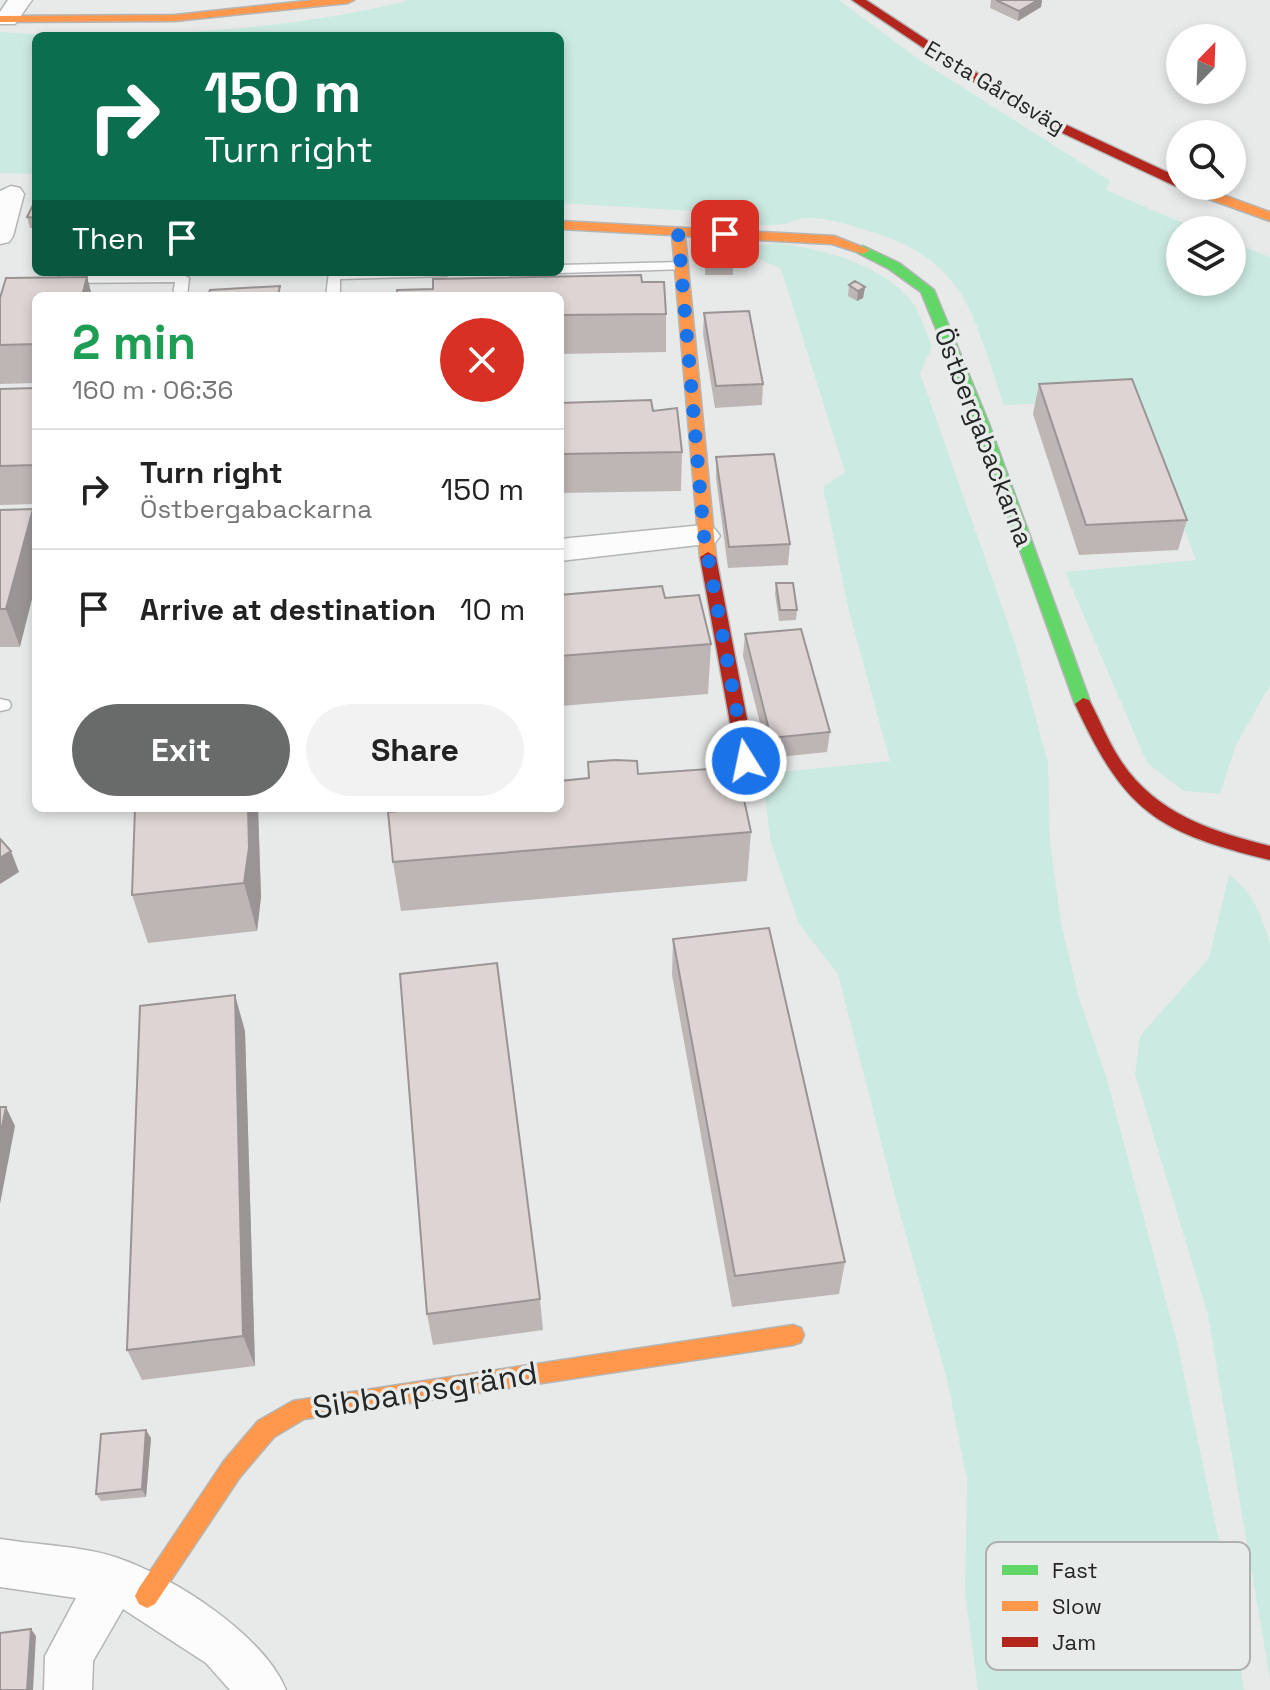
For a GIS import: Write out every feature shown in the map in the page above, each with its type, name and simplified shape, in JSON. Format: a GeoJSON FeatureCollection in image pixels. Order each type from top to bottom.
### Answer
{"type":"FeatureCollection","features":[{"type":"Feature","properties":{"kind":"street"},"geometry":{"type":"LineString","coordinates":[[9,13],[151,21],[227,16],[348,0]]}},
{"type":"Feature","properties":{"kind":"street","name":"Ersta Gårdsväg"},"geometry":{"type":"LineString","coordinates":[[858,0],[1026,111],[1166,176]]}},
{"type":"Feature","properties":{"kind":"street"},"geometry":{"type":"LineString","coordinates":[[0,236],[16,194]]}},
{"type":"Feature","properties":{"kind":"street"},"geometry":{"type":"LineString","coordinates":[[1224,200],[1270,217]]}},
{"type":"Feature","properties":{"kind":"street","name":"Östbergabackarna"},"geometry":{"type":"LineString","coordinates":[[564,225],[834,240],[885,259],[927,290],[1017,521],[1087,716],[1107,758],[1145,804],[1189,833],[1270,853]]}},
{"type":"Feature","properties":{"kind":"street"},"geometry":{"type":"LineString","coordinates":[[678,232],[704,536],[746,761]]}},
{"type":"Feature","properties":{"kind":"street"},"geometry":{"type":"LineString","coordinates":[[564,550],[704,536]]}},
{"type":"Feature","properties":{"kind":"street","name":"Sibbarpsgränd"},"geometry":{"type":"LineString","coordinates":[[130,1588],[266,1429],[301,1409],[793,1335]]}},
{"type":"Feature","properties":{"kind":"street"},"geometry":{"type":"LineString","coordinates":[[0,1563],[130,1588],[223,1646],[262,1690]]}},
{"type":"Feature","properties":{"kind":"street"},"geometry":{"type":"LineString","coordinates":[[68,1690],[69,1656],[130,1588]]}},
{"type":"Feature","properties":{"kind":"lane"},"geometry":{"type":"LineString","coordinates":[[564,269],[682,266]]}},
{"type":"Feature","properties":{"kind":"lane"},"geometry":{"type":"LineString","coordinates":[[47,279],[182,278],[180,292]]}},
{"type":"Feature","properties":{"kind":"green space"},"geometry":{"type":"Polygon","coordinates":[[[409,0],[839,0],[921,61],[1110,181],[1106,190],[1166,216],[1166,296],[1246,296],[1246,248],[1270,257],[1270,685],[1236,745],[1220,794],[1184,791],[1147,763],[1065,572],[1196,560],[1136,400],[1004,405],[973,317],[946,274],[926,257],[899,242],[851,225],[805,218],[768,225],[726,224],[725,213],[564,203],[564,32],[190,32],[333,16],[409,0]]]}},
{"type":"Feature","properties":{"kind":"green space"},"geometry":{"type":"Polygon","coordinates":[[[0,32],[32,34],[32,174],[0,173],[0,32]]]}},
{"type":"Feature","properties":{"kind":"green space"},"geometry":{"type":"Polygon","coordinates":[[[778,243],[851,260],[884,277],[899,289],[921,317],[932,347],[920,373],[1016,646],[1048,763],[1050,842],[1061,923],[1079,998],[1106,1076],[1177,1342],[1219,1542],[986,1542],[986,1670],[1241,1670],[1244,1690],[978,1690],[965,1593],[967,1480],[947,1379],[895,1196],[838,974],[799,924],[771,843],[762,774],[890,761],[849,611],[823,487],[845,472],[781,269],[735,248],[778,243]]]}},
{"type":"Feature","properties":{"kind":"green space"},"geometry":{"type":"Polygon","coordinates":[[[1229,875],[1244,888],[1256,905],[1270,944],[1270,1679],[1250,1562],[1250,1542],[1247,1542],[1208,1315],[1135,1074],[1140,1036],[1209,958],[1229,875]]]}},
{"type":"Feature","properties":{"kind":"building"},"geometry":{"type":"Polygon","coordinates":[[[996,0],[1038,0],[1019,11],[996,0]]]}},
{"type":"Feature","properties":{"kind":"building"},"geometry":{"type":"Polygon","coordinates":[[[705,253],[733,253],[733,265],[705,265],[705,253]]]}},
{"type":"Feature","properties":{"kind":"building"},"geometry":{"type":"Polygon","coordinates":[[[641,275],[642,282],[664,282],[666,314],[564,315],[564,292],[397,292],[433,289],[433,279],[641,275]]]}},
{"type":"Feature","properties":{"kind":"building"},"geometry":{"type":"Polygon","coordinates":[[[87,277],[83,292],[32,292],[32,344],[0,345],[0,298],[6,278],[87,277]]]}},
{"type":"Feature","properties":{"kind":"building"},"geometry":{"type":"Polygon","coordinates":[[[855,281],[865,287],[858,291],[849,285],[855,281]]]}},
{"type":"Feature","properties":{"kind":"building"},"geometry":{"type":"Polygon","coordinates":[[[280,286],[279,292],[210,290],[280,286]]]}},
{"type":"Feature","properties":{"kind":"building"},"geometry":{"type":"Polygon","coordinates":[[[749,311],[763,384],[716,386],[704,313],[749,311]]]}},
{"type":"Feature","properties":{"kind":"building"},"geometry":{"type":"Polygon","coordinates":[[[1132,379],[1187,520],[1086,525],[1039,384],[1132,379]]]}},
{"type":"Feature","properties":{"kind":"building"},"geometry":{"type":"Polygon","coordinates":[[[32,388],[32,465],[0,466],[0,389],[32,388]]]}},
{"type":"Feature","properties":{"kind":"building"},"geometry":{"type":"Polygon","coordinates":[[[651,400],[653,411],[677,408],[682,452],[564,454],[564,403],[651,400]]]}},
{"type":"Feature","properties":{"kind":"building"},"geometry":{"type":"Polygon","coordinates":[[[774,454],[790,544],[729,547],[716,457],[774,454]]]}},
{"type":"Feature","properties":{"kind":"building"},"geometry":{"type":"Polygon","coordinates":[[[32,509],[6,609],[0,609],[0,510],[32,509]]]}},
{"type":"Feature","properties":{"kind":"building"},"geometry":{"type":"Polygon","coordinates":[[[776,583],[793,583],[797,610],[780,610],[776,583]]]}},
{"type":"Feature","properties":{"kind":"building"},"geometry":{"type":"Polygon","coordinates":[[[662,586],[665,598],[699,595],[711,644],[564,656],[564,595],[662,586]]]}},
{"type":"Feature","properties":{"kind":"building"},"geometry":{"type":"Polygon","coordinates":[[[801,629],[830,732],[771,738],[745,634],[801,629]]]}},
{"type":"Feature","properties":{"kind":"building"},"geometry":{"type":"Polygon","coordinates":[[[637,761],[638,774],[737,767],[751,832],[393,862],[388,812],[564,812],[564,781],[589,778],[588,762],[637,761]]]}},
{"type":"Feature","properties":{"kind":"building"},"geometry":{"type":"Polygon","coordinates":[[[135,812],[248,812],[249,848],[244,883],[132,895],[135,812]]]}},
{"type":"Feature","properties":{"kind":"building"},"geometry":{"type":"Polygon","coordinates":[[[0,839],[11,851],[0,858],[0,839]]]}},
{"type":"Feature","properties":{"kind":"building"},"geometry":{"type":"Polygon","coordinates":[[[769,928],[845,1262],[735,1276],[673,939],[769,928]]]}},
{"type":"Feature","properties":{"kind":"building"},"geometry":{"type":"Polygon","coordinates":[[[497,963],[540,1299],[427,1314],[400,974],[497,963]]]}},
{"type":"Feature","properties":{"kind":"building"},"geometry":{"type":"Polygon","coordinates":[[[235,995],[243,1336],[127,1350],[140,1006],[235,995]]]}},
{"type":"Feature","properties":{"kind":"building"},"geometry":{"type":"Polygon","coordinates":[[[0,1107],[6,1107],[0,1136],[0,1107]]]}},
{"type":"Feature","properties":{"kind":"building"},"geometry":{"type":"Polygon","coordinates":[[[146,1430],[142,1489],[96,1494],[101,1434],[146,1430]]]}},
{"type":"Feature","properties":{"kind":"building"},"geometry":{"type":"Polygon","coordinates":[[[31,1629],[27,1690],[0,1690],[0,1633],[31,1629]]]}},
{"type":"Feature","properties":{"kind":"traffic: fast"},"geometry":{"type":"LineString","coordinates":[[863,250],[894,266],[927,290],[982,424],[1083,704]]}},
{"type":"Feature","properties":{"kind":"traffic: slow"},"geometry":{"type":"LineString","coordinates":[[0,19],[175,18],[348,0]]}},
{"type":"Feature","properties":{"kind":"traffic: slow"},"geometry":{"type":"LineString","coordinates":[[1224,200],[1270,217]]}},
{"type":"Feature","properties":{"kind":"traffic: slow"},"geometry":{"type":"LineString","coordinates":[[564,225],[834,240],[863,250]]}},
{"type":"Feature","properties":{"kind":"traffic: slow"},"geometry":{"type":"LineString","coordinates":[[678,232],[708,557]]}},
{"type":"Feature","properties":{"kind":"traffic: slow"},"geometry":{"type":"LineString","coordinates":[[147,1596],[232,1469],[266,1429],[301,1409],[793,1335]]}},
{"type":"Feature","properties":{"kind":"traffic: jam"},"geometry":{"type":"LineString","coordinates":[[858,0],[1026,111],[1166,176]]}},
{"type":"Feature","properties":{"kind":"traffic: jam"},"geometry":{"type":"LineString","coordinates":[[708,557],[746,761]]}},
{"type":"Feature","properties":{"kind":"traffic: jam"},"geometry":{"type":"LineString","coordinates":[[1083,704],[1116,767],[1153,808],[1202,834],[1270,853]]}},
{"type":"Feature","properties":{"kind":"route"},"geometry":{"type":"LineString","coordinates":[[725,234],[678,232],[704,536],[746,761]]}}]}
